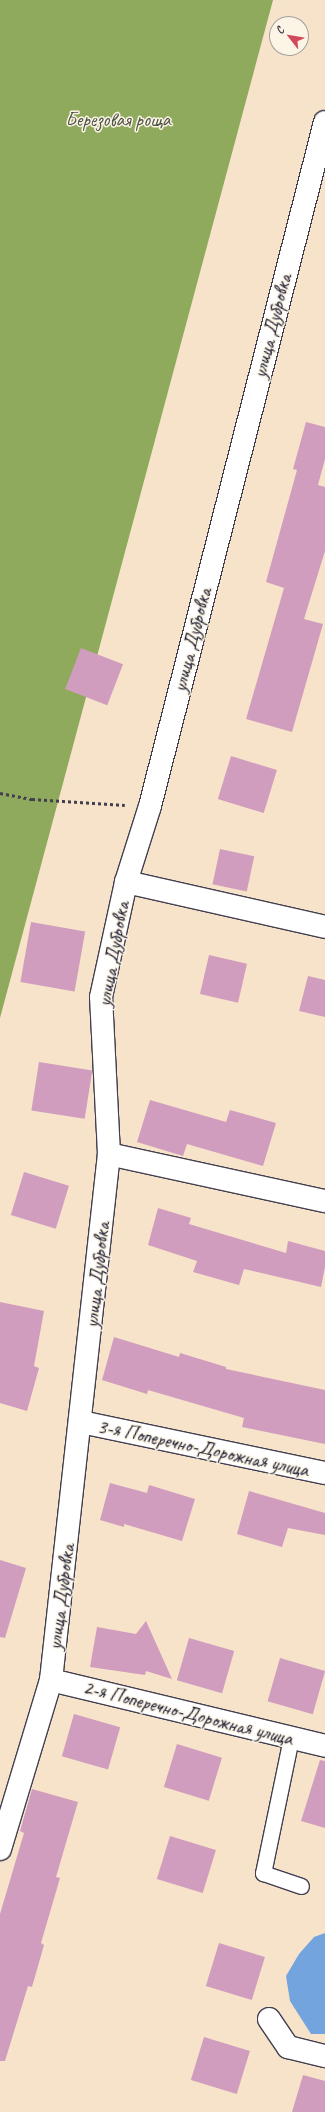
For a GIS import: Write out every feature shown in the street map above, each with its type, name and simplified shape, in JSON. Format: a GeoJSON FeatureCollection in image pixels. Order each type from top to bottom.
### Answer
{"type":"FeatureCollection","features":[{"type":"Feature","properties":{"kind":"street","name":"улица Дубровка"},"geometry":{"type":"LineString","coordinates":[[0,1848],[51,1680],[81,1422],[109,1154],[101,997],[126,882],[150,806],[325,122]]}},
{"type":"Feature","properties":{"kind":"street"},"geometry":{"type":"LineString","coordinates":[[126,882],[325,927]]}},
{"type":"Feature","properties":{"kind":"street"},"geometry":{"type":"LineString","coordinates":[[109,1154],[325,1201]]}},
{"type":"Feature","properties":{"kind":"street","name":"3-я Поперечно-Дорожная улица"},"geometry":{"type":"LineString","coordinates":[[81,1422],[325,1473]]}},
{"type":"Feature","properties":{"kind":"street","name":"2-я Поперечно-Дорожная улица"},"geometry":{"type":"LineString","coordinates":[[51,1680],[325,1746]]}},
{"type":"Feature","properties":{"kind":"street"},"geometry":{"type":"LineString","coordinates":[[269,2019],[288,2047],[325,2056]]}},
{"type":"Feature","properties":{"kind":"lane"},"geometry":{"type":"LineString","coordinates":[[291,1738],[263,1873],[301,1886]]}},
{"type":"Feature","properties":{"kind":"path"},"geometry":{"type":"LineString","coordinates":[[0,793],[32,800],[150,806]]}},
{"type":"Feature","properties":{"kind":"green space","name":"Березовая роща"},"geometry":{"type":"Polygon","coordinates":[[[0,0],[273,0],[0,1018],[0,0]]]}},
{"type":"Feature","properties":{"kind":"water"},"geometry":{"type":"Polygon","coordinates":[[[325,1933],[325,2034],[311,2034],[290,2001],[286,1976],[299,1954],[314,1937],[325,1933]]]}},
{"type":"Feature","properties":{"kind":"building"},"geometry":{"type":"Polygon","coordinates":[[[306,422],[325,427],[325,459],[318,485],[325,487],[325,551],[304,619],[323,624],[292,732],[246,719],[284,588],[266,582],[297,470],[293,469],[306,422]]]}},
{"type":"Feature","properties":{"kind":"building"},"geometry":{"type":"Polygon","coordinates":[[[81,648],[123,664],[107,705],[65,689],[81,648]]]}},
{"type":"Feature","properties":{"kind":"building"},"geometry":{"type":"Polygon","coordinates":[[[231,756],[277,770],[264,813],[218,799],[231,756]]]}},
{"type":"Feature","properties":{"kind":"building"},"geometry":{"type":"Polygon","coordinates":[[[220,849],[254,856],[247,891],[213,884],[220,849]]]}},
{"type":"Feature","properties":{"kind":"building"},"geometry":{"type":"Polygon","coordinates":[[[31,922],[85,932],[75,992],[20,982],[31,922]]]}},
{"type":"Feature","properties":{"kind":"building"},"geometry":{"type":"Polygon","coordinates":[[[209,955],[247,964],[238,1003],[200,994],[209,955]]]}},
{"type":"Feature","properties":{"kind":"building"},"geometry":{"type":"Polygon","coordinates":[[[308,976],[325,980],[325,1017],[299,1011],[308,976]]]}},
{"type":"Feature","properties":{"kind":"building"},"geometry":{"type":"Polygon","coordinates":[[[39,1062],[92,1070],[85,1119],[31,1110],[39,1062]]]}},
{"type":"Feature","properties":{"kind":"building"},"geometry":{"type":"Polygon","coordinates":[[[150,1100],[226,1122],[230,1110],[276,1123],[263,1166],[187,1144],[183,1156],[137,1142],[150,1100]]]}},
{"type":"Feature","properties":{"kind":"building"},"geometry":{"type":"Polygon","coordinates":[[[24,1172],[69,1186],[56,1229],[11,1215],[24,1172]]]}},
{"type":"Feature","properties":{"kind":"building"},"geometry":{"type":"Polygon","coordinates":[[[158,1208],[191,1218],[189,1224],[286,1253],[288,1241],[325,1251],[325,1267],[321,1287],[244,1269],[239,1285],[193,1272],[197,1261],[148,1245],[158,1208]]]}},
{"type":"Feature","properties":{"kind":"building"},"geometry":{"type":"Polygon","coordinates":[[[0,1302],[44,1311],[34,1366],[39,1368],[27,1411],[0,1403],[0,1302]]]}},
{"type":"Feature","properties":{"kind":"building"},"geometry":{"type":"Polygon","coordinates":[[[114,1337],[179,1357],[180,1353],[226,1367],[226,1369],[325,1390],[325,1444],[242,1427],[244,1418],[148,1390],[147,1394],[102,1380],[114,1337]]]}},
{"type":"Feature","properties":{"kind":"building"},"geometry":{"type":"Polygon","coordinates":[[[110,1483],[147,1493],[149,1485],[195,1499],[182,1541],[124,1524],[124,1527],[100,1520],[110,1483]]]}},
{"type":"Feature","properties":{"kind":"building"},"geometry":{"type":"Polygon","coordinates":[[[249,1491],[325,1513],[325,1535],[288,1528],[282,1547],[237,1534],[249,1491]]]}},
{"type":"Feature","properties":{"kind":"building"},"geometry":{"type":"Polygon","coordinates":[[[0,1560],[26,1568],[5,1638],[0,1637],[0,1560]]]}},
{"type":"Feature","properties":{"kind":"building"},"geometry":{"type":"Polygon","coordinates":[[[146,1621],[172,1679],[146,1671],[145,1675],[90,1667],[97,1627],[136,1634],[146,1621]]]}},
{"type":"Feature","properties":{"kind":"building"},"geometry":{"type":"Polygon","coordinates":[[[189,1638],[234,1651],[222,1693],[177,1680],[189,1638]]]}},
{"type":"Feature","properties":{"kind":"building"},"geometry":{"type":"Polygon","coordinates":[[[280,1658],[325,1671],[313,1714],[268,1701],[280,1658]]]}},
{"type":"Feature","properties":{"kind":"building"},"geometry":{"type":"Polygon","coordinates":[[[74,1714],[120,1727],[108,1770],[62,1756],[74,1714]]]}},
{"type":"Feature","properties":{"kind":"building"},"geometry":{"type":"Polygon","coordinates":[[[177,1744],[222,1758],[209,1801],[164,1787],[177,1744]]]}},
{"type":"Feature","properties":{"kind":"building"},"geometry":{"type":"Polygon","coordinates":[[[320,1760],[325,1761],[325,1828],[301,1821],[320,1760]]]}},
{"type":"Feature","properties":{"kind":"building"},"geometry":{"type":"Polygon","coordinates":[[[32,1789],[78,1802],[56,1877],[60,1878],[41,1943],[44,1945],[32,1987],[28,1986],[5,2061],[0,2061],[0,1914],[24,1833],[20,1831],[32,1789]]]}},
{"type":"Feature","properties":{"kind":"building"},"geometry":{"type":"Polygon","coordinates":[[[170,1836],[216,1850],[203,1893],[157,1879],[170,1836]]]}},
{"type":"Feature","properties":{"kind":"building"},"geometry":{"type":"Polygon","coordinates":[[[219,1943],[265,1957],[252,2000],[206,1986],[219,1943]]]}},
{"type":"Feature","properties":{"kind":"building"},"geometry":{"type":"Polygon","coordinates":[[[204,2037],[250,2051],[237,2094],[191,2080],[204,2037]]]}},
{"type":"Feature","properties":{"kind":"building"},"geometry":{"type":"Polygon","coordinates":[[[303,2075],[325,2081],[325,2112],[292,2112],[303,2075]]]}}]}
